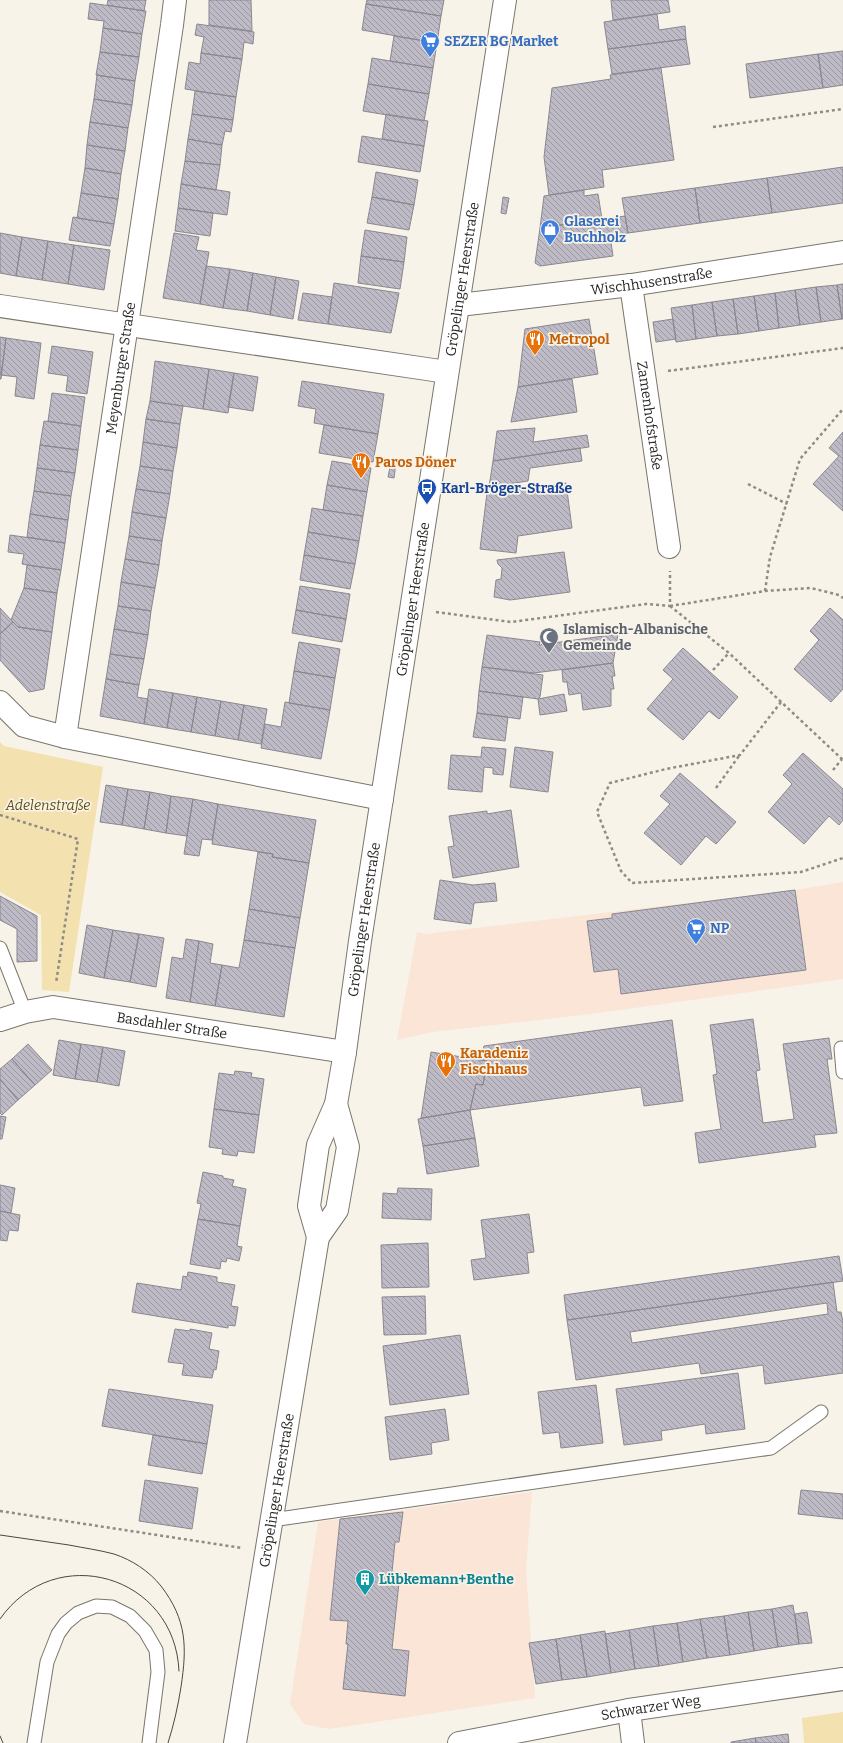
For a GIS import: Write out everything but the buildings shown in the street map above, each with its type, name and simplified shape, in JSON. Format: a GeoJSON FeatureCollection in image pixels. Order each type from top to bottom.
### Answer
{"type":"FeatureCollection","features":[{"type":"Feature","properties":{"kind":"street","name":"Meyenburger Straße"},"geometry":{"type":"LineString","coordinates":[[65,737],[128,324],[175,0]]}},
{"type":"Feature","properties":{"kind":"street","name":"Gröpelinger Heerstraße"},"geometry":{"type":"LineString","coordinates":[[235,1743],[318,1237],[309,1206],[318,1144],[336,1104],[345,1052],[382,799],[505,0]]}},
{"type":"Feature","properties":{"kind":"street","name":"Wischhusenstraße"},"geometry":{"type":"LineString","coordinates":[[459,305],[631,286],[843,252]]}},
{"type":"Feature","properties":{"kind":"street","name":"Zamenhofstraße"},"geometry":{"type":"LineString","coordinates":[[631,286],[669,547]]}},
{"type":"Feature","properties":{"kind":"street"},"geometry":{"type":"LineString","coordinates":[[0,306],[447,372]]}},
{"type":"Feature","properties":{"kind":"street"},"geometry":{"type":"LineString","coordinates":[[0,702],[24,726],[65,737],[382,799]]}},
{"type":"Feature","properties":{"kind":"street","name":"Basdahler Straße"},"geometry":{"type":"LineString","coordinates":[[0,1020],[25,1012],[53,1007],[345,1052]]}},
{"type":"Feature","properties":{"kind":"street","name":"Gröpelinger Heerstraße"},"geometry":{"type":"LineString","coordinates":[[318,1237],[338,1210],[348,1147],[336,1104]]}},
{"type":"Feature","properties":{"kind":"street","name":"Schwarzer Weg"},"geometry":{"type":"LineString","coordinates":[[459,1743],[629,1710],[843,1679]]}},
{"type":"Feature","properties":{"kind":"street"},"geometry":{"type":"LineString","coordinates":[[629,1710],[633,1743]]}},
{"type":"Feature","properties":{"kind":"lane"},"geometry":{"type":"LineString","coordinates":[[0,948],[25,1012]]}},
{"type":"Feature","properties":{"kind":"lane"},"geometry":{"type":"LineString","coordinates":[[841,1048],[843,1072]]}},
{"type":"Feature","properties":{"kind":"lane"},"geometry":{"type":"LineString","coordinates":[[272,1520],[771,1448],[820,1412]]}},
{"type":"Feature","properties":{"kind":"lane"},"geometry":{"type":"LineString","coordinates":[[34,1743],[47,1662],[58,1634],[66,1623],[78,1613],[96,1606],[112,1607],[130,1616],[145,1631],[156,1650],[158,1672],[148,1743]]}},
{"type":"Feature","properties":{"kind":"path"},"geometry":{"type":"LineString","coordinates":[[713,127],[843,109]]}},
{"type":"Feature","properties":{"kind":"path"},"geometry":{"type":"LineString","coordinates":[[644,374],[843,348]]}},
{"type":"Feature","properties":{"kind":"path"},"geometry":{"type":"LineString","coordinates":[[765,591],[770,557],[800,459],[843,409]]}},
{"type":"Feature","properties":{"kind":"path"},"geometry":{"type":"LineString","coordinates":[[748,484],[787,504]]}},
{"type":"Feature","properties":{"kind":"path"},"geometry":{"type":"LineString","coordinates":[[669,547],[670,606]]}},
{"type":"Feature","properties":{"kind":"path"},"geometry":{"type":"LineString","coordinates":[[412,609],[511,622],[646,604],[670,606],[765,591],[811,588],[838,595],[843,598]]}},
{"type":"Feature","properties":{"kind":"path"},"geometry":{"type":"LineString","coordinates":[[670,606],[728,653],[843,760],[833,770]]}},
{"type":"Feature","properties":{"kind":"path"},"geometry":{"type":"LineString","coordinates":[[713,670],[728,653]]}},
{"type":"Feature","properties":{"kind":"path"},"geometry":{"type":"LineString","coordinates":[[716,788],[781,702]]}},
{"type":"Feature","properties":{"kind":"path"},"geometry":{"type":"LineString","coordinates":[[740,755],[666,769],[610,783],[597,812],[621,871],[632,883],[801,872],[843,858]]}},
{"type":"Feature","properties":{"kind":"path"},"geometry":{"type":"LineString","coordinates":[[0,814],[78,839],[53,1007]]}},
{"type":"Feature","properties":{"kind":"path"},"geometry":{"type":"LineString","coordinates":[[0,1510],[266,1552]]}},
{"type":"Feature","properties":{"kind":"shaded area"},"geometry":{"type":"Polygon","coordinates":[[[843,882],[843,979],[591,1014],[432,1032],[397,1040],[417,932],[425,934],[795,890],[843,882]]]}},
{"type":"Feature","properties":{"kind":"shaded area"},"geometry":{"type":"Polygon","coordinates":[[[532,1492],[526,1570],[535,1698],[329,1729],[304,1724],[290,1704],[318,1522],[532,1492]]]}},
{"type":"Feature","properties":{"kind":"green space","name":"Adelenstraße"},"geometry":{"type":"Polygon","coordinates":[[[0,742],[4,746],[103,767],[69,992],[42,990],[41,915],[0,892],[0,742]]]}},
{"type":"Feature","properties":{"kind":"green space"},"geometry":{"type":"Polygon","coordinates":[[[843,1712],[843,1743],[804,1743],[802,1718],[843,1712]]]}},
{"type":"Feature","properties":{"kind":"tram line"},"geometry":{"type":"LineString","coordinates":[[0,1535],[69,1545],[114,1554],[127,1559],[140,1567],[161,1586],[170,1598],[176,1610],[183,1634],[184,1646],[183,1673],[180,1694],[168,1743]]}},
{"type":"Feature","properties":{"kind":"tram line"},"geometry":{"type":"LineString","coordinates":[[0,1619],[23,1595],[51,1580],[80,1575],[109,1579],[135,1592],[157,1611],[172,1638],[179,1671]]}},
{"type":"Feature","properties":{"kind":"tram line"},"geometry":{"type":"LineString","coordinates":[[0,1736],[3,1743]]}},
{"type":"Feature","properties":{"kind":"place","name":"SEZER BG Market"},"geometry":{"type":"Point","coordinates":[430,58]}},
{"type":"Feature","properties":{"kind":"place","name":"Glaserei Buchholz"},"geometry":{"type":"Point","coordinates":[550,246]}},
{"type":"Feature","properties":{"kind":"place","name":"Metropol"},"geometry":{"type":"Point","coordinates":[535,356]}},
{"type":"Feature","properties":{"kind":"place","name":"Paros Döner"},"geometry":{"type":"Point","coordinates":[361,479]}},
{"type":"Feature","properties":{"kind":"place","name":"Karl-Bröger-Straße"},"geometry":{"type":"Point","coordinates":[427,505]}},
{"type":"Feature","properties":{"kind":"place","name":"Islamisch-Albanische Gemeinde"},"geometry":{"type":"Point","coordinates":[549,654]}},
{"type":"Feature","properties":{"kind":"place","name":"NP"},"geometry":{"type":"Point","coordinates":[696,945]}},
{"type":"Feature","properties":{"kind":"place","name":"Karadeniz Fischhaus"},"geometry":{"type":"Point","coordinates":[446,1078]}},
{"type":"Feature","properties":{"kind":"place","name":"Lübkemann+Benthe"},"geometry":{"type":"Point","coordinates":[365,1596]}}]}
